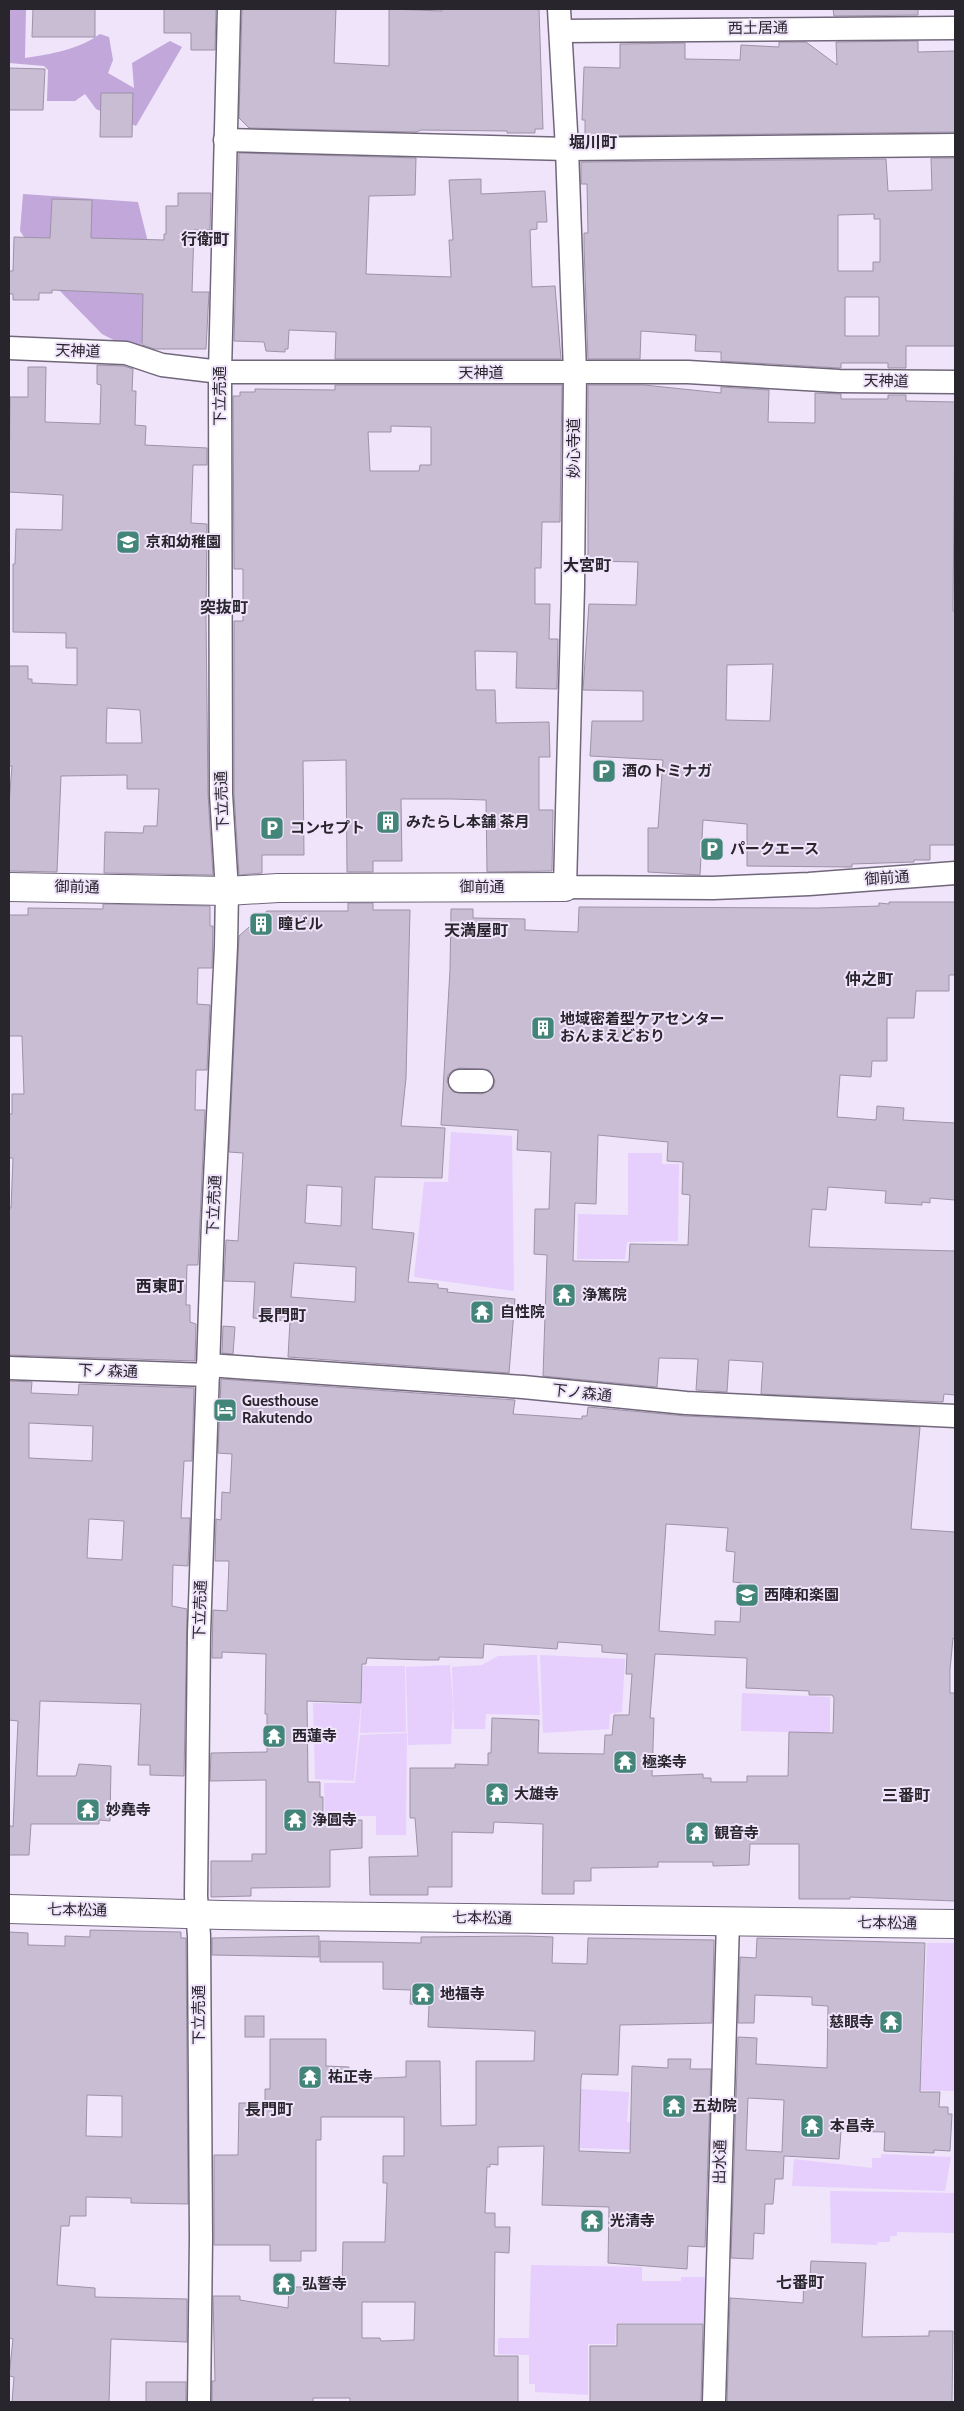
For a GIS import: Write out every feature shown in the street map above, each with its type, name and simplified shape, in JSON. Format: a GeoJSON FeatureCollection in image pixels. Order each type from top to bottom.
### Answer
{"type":"FeatureCollection","features":[{"type":"Feature","properties":{"kind":"street","name":"下立売通"},"geometry":{"type":"LineString","coordinates":[[199,2402],[201,2238],[197,1914],[199,1634],[208,1370],[226,956],[227,891],[221,794],[220,372],[229,9]]}},
{"type":"Feature","properties":{"kind":"street","name":"妙心寺道"},"geometry":{"type":"LineString","coordinates":[[559,9],[567,149],[574,372],[573,587],[565,887]]}},
{"type":"Feature","properties":{"kind":"street","name":"西土居通"},"geometry":{"type":"LineString","coordinates":[[561,31],[853,18],[955,28]]}},
{"type":"Feature","properties":{"kind":"street"},"geometry":{"type":"LineString","coordinates":[[226,140],[567,149],[955,145]]}},
{"type":"Feature","properties":{"kind":"street","name":"天神道"},"geometry":{"type":"LineString","coordinates":[[9,348],[126,353],[162,365],[220,372],[688,372],[839,381],[955,382]]}},
{"type":"Feature","properties":{"kind":"street","name":"御前通"},"geometry":{"type":"LineString","coordinates":[[9,887],[227,891],[278,888],[721,887],[809,884],[955,873]]}},
{"type":"Feature","properties":{"kind":"street","name":"下ノ森通"},"geometry":{"type":"LineString","coordinates":[[9,1368],[208,1370],[523,1387],[686,1404],[955,1416]]}},
{"type":"Feature","properties":{"kind":"street","name":"七本松通"},"geometry":{"type":"LineString","coordinates":[[9,1909],[197,1914],[955,1924]]}},
{"type":"Feature","properties":{"kind":"street","name":"出水通"},"geometry":{"type":"LineString","coordinates":[[714,2402],[728,1921]]}},
{"type":"Feature","properties":{"kind":"shaded area"},"geometry":{"type":"Polygon","coordinates":[[[9,9],[26,9],[25,58],[73,48],[100,34],[109,37],[113,60],[108,73],[134,88],[132,63],[170,41],[182,47],[136,126],[96,109],[85,94],[75,101],[47,101],[48,70],[44,66],[9,63],[9,9]]]}},
{"type":"Feature","properties":{"kind":"shaded area"},"geometry":{"type":"Polygon","coordinates":[[[23,194],[138,202],[163,303],[137,352],[102,334],[60,291],[20,231],[23,194]]]}},
{"type":"Feature","properties":{"kind":"shaded area"},"geometry":{"type":"Polygon","coordinates":[[[451,1132],[512,1136],[514,1291],[414,1277],[424,1182],[448,1182],[451,1132]]]}},
{"type":"Feature","properties":{"kind":"shaded area"},"geometry":{"type":"Polygon","coordinates":[[[628,1153],[662,1153],[662,1164],[679,1164],[678,1241],[627,1242],[625,1259],[577,1259],[578,1214],[628,1215],[628,1153]]]}},
{"type":"Feature","properties":{"kind":"shaded area"},"geometry":{"type":"Polygon","coordinates":[[[537,1655],[540,1715],[486,1714],[485,1729],[454,1729],[452,1667],[482,1665],[498,1656],[537,1655]]]}},
{"type":"Feature","properties":{"kind":"shaded area"},"geometry":{"type":"Polygon","coordinates":[[[540,1655],[625,1659],[622,1712],[610,1714],[609,1729],[543,1733],[540,1655]]]}},
{"type":"Feature","properties":{"kind":"shaded area"},"geometry":{"type":"Polygon","coordinates":[[[450,1665],[453,1705],[451,1744],[408,1745],[406,1667],[450,1665]]]}},
{"type":"Feature","properties":{"kind":"shaded area"},"geometry":{"type":"Polygon","coordinates":[[[363,1666],[405,1666],[406,1732],[360,1733],[363,1666]]]}},
{"type":"Feature","properties":{"kind":"shaded area"},"geometry":{"type":"Polygon","coordinates":[[[742,1693],[830,1697],[830,1733],[741,1731],[742,1693]]]}},
{"type":"Feature","properties":{"kind":"shaded area"},"geometry":{"type":"Polygon","coordinates":[[[313,1703],[361,1704],[354,1781],[315,1779],[313,1703]]]}},
{"type":"Feature","properties":{"kind":"shaded area"},"geometry":{"type":"Polygon","coordinates":[[[407,1733],[406,1835],[376,1835],[376,1816],[325,1816],[324,1783],[355,1783],[360,1735],[407,1733]]]}},
{"type":"Feature","properties":{"kind":"shaded area"},"geometry":{"type":"Polygon","coordinates":[[[927,1943],[955,1943],[955,2091],[884,2090],[885,2065],[922,2065],[927,1943]]]}},
{"type":"Feature","properties":{"kind":"shaded area"},"geometry":{"type":"Polygon","coordinates":[[[581,2089],[629,2092],[627,2122],[636,2123],[640,2150],[579,2148],[581,2089]]]}},
{"type":"Feature","properties":{"kind":"shaded area"},"geometry":{"type":"Polygon","coordinates":[[[881,2154],[951,2157],[945,2191],[792,2186],[794,2159],[872,2168],[872,2158],[881,2158],[881,2154]]]}},
{"type":"Feature","properties":{"kind":"shaded area"},"geometry":{"type":"Polygon","coordinates":[[[830,2191],[955,2193],[955,2233],[897,2232],[897,2236],[890,2236],[890,2242],[878,2242],[877,2245],[831,2243],[830,2191]]]}},
{"type":"Feature","properties":{"kind":"shaded area"},"geometry":{"type":"Polygon","coordinates":[[[531,2265],[642,2267],[642,2281],[681,2281],[681,2277],[706,2277],[705,2323],[616,2323],[615,2344],[588,2344],[588,2395],[535,2392],[535,2384],[529,2384],[529,2355],[498,2354],[498,2338],[529,2338],[531,2265]]]}},
{"type":"Feature","properties":{"kind":"building"},"geometry":{"type":"Polygon","coordinates":[[[33,9],[95,9],[95,37],[32,37],[33,9]]]}},
{"type":"Feature","properties":{"kind":"building"},"geometry":{"type":"Polygon","coordinates":[[[164,9],[216,9],[215,50],[191,50],[191,33],[164,33],[164,9]]]}},
{"type":"Feature","properties":{"kind":"building"},"geometry":{"type":"Polygon","coordinates":[[[242,9],[336,9],[334,63],[389,66],[389,9],[442,11],[442,9],[539,9],[543,129],[535,129],[535,133],[507,133],[507,131],[421,130],[416,132],[249,128],[239,118],[242,9]]]}},
{"type":"Feature","properties":{"kind":"building"},"geometry":{"type":"Polygon","coordinates":[[[833,9],[918,9],[918,15],[834,16],[833,9]]]}},
{"type":"Feature","properties":{"kind":"building"},"geometry":{"type":"Polygon","coordinates":[[[918,41],[918,52],[955,51],[955,132],[585,136],[585,120],[582,120],[584,67],[620,68],[620,44],[685,43],[685,59],[740,60],[741,45],[779,47],[779,42],[806,42],[837,65],[836,42],[918,41]]]}},
{"type":"Feature","properties":{"kind":"building"},"geometry":{"type":"Polygon","coordinates":[[[9,68],[45,69],[43,110],[9,110],[9,68]]]}},
{"type":"Feature","properties":{"kind":"building"},"geometry":{"type":"Polygon","coordinates":[[[101,93],[133,93],[132,137],[100,137],[101,93]]]}},
{"type":"Feature","properties":{"kind":"building"},"geometry":{"type":"Polygon","coordinates":[[[239,153],[416,158],[415,195],[369,196],[366,274],[451,277],[449,240],[453,240],[449,180],[481,179],[481,194],[545,191],[547,222],[537,222],[537,229],[530,230],[532,287],[555,286],[561,359],[335,359],[336,332],[289,330],[288,349],[285,349],[285,352],[266,351],[264,342],[234,341],[239,153]]]}},
{"type":"Feature","properties":{"kind":"building"},"geometry":{"type":"Polygon","coordinates":[[[931,158],[955,158],[955,346],[906,346],[906,368],[888,368],[888,363],[841,363],[841,368],[839,368],[721,361],[721,352],[695,351],[696,335],[641,331],[640,359],[588,359],[584,246],[584,233],[588,233],[587,184],[581,184],[581,162],[886,159],[888,191],[932,190],[931,158]],[[874,214],[838,215],[838,271],[873,271],[873,262],[880,262],[880,219],[874,219],[874,214]],[[845,297],[845,336],[879,336],[879,297],[845,297]]]}},
{"type":"Feature","properties":{"kind":"building"},"geometry":{"type":"Polygon","coordinates":[[[178,193],[211,193],[210,230],[194,230],[192,292],[209,292],[206,349],[155,349],[142,345],[143,294],[52,290],[52,293],[39,293],[39,300],[13,300],[13,294],[9,294],[9,271],[13,271],[14,237],[50,238],[52,199],[92,200],[91,238],[164,240],[164,234],[166,234],[166,206],[178,206],[178,193]]]}},
{"type":"Feature","properties":{"kind":"building"},"geometry":{"type":"Polygon","coordinates":[[[97,365],[124,366],[133,369],[132,391],[136,391],[135,425],[146,426],[145,445],[207,448],[207,465],[193,465],[191,523],[207,524],[208,794],[213,875],[104,873],[105,832],[143,833],[144,826],[157,826],[159,789],[127,789],[127,775],[61,776],[57,872],[9,871],[9,804],[12,766],[9,766],[9,666],[28,666],[28,679],[32,679],[32,683],[77,685],[77,648],[66,648],[66,633],[13,632],[13,564],[15,564],[16,529],[62,530],[63,495],[9,492],[10,397],[28,397],[28,367],[46,367],[45,422],[100,424],[101,385],[97,384],[97,365]],[[107,708],[106,743],[142,743],[140,710],[107,708]]]}},
{"type":"Feature","properties":{"kind":"building"},"geometry":{"type":"Polygon","coordinates":[[[335,385],[562,385],[560,522],[542,522],[541,568],[535,568],[535,604],[550,604],[549,639],[558,639],[557,689],[516,688],[517,652],[475,651],[476,690],[495,690],[496,723],[549,722],[550,757],[539,757],[539,810],[553,810],[552,871],[487,872],[486,800],[401,799],[402,861],[373,861],[373,872],[347,872],[346,760],[303,761],[304,855],[262,855],[262,873],[239,875],[234,794],[234,621],[243,621],[243,569],[234,569],[233,396],[240,396],[240,392],[255,392],[255,389],[335,390],[335,385]],[[391,426],[391,432],[368,432],[370,471],[419,471],[420,465],[431,465],[431,427],[391,426]]]}},
{"type":"Feature","properties":{"kind":"building"},"geometry":{"type":"Polygon","coordinates":[[[588,385],[644,385],[721,393],[721,387],[769,390],[768,422],[815,423],[815,393],[841,394],[841,399],[888,399],[888,395],[906,395],[906,401],[955,402],[953,611],[955,611],[955,845],[930,845],[930,860],[914,860],[914,862],[852,864],[852,867],[747,866],[747,824],[703,820],[700,875],[648,872],[648,828],[658,828],[663,760],[590,756],[592,721],[643,721],[643,691],[583,690],[589,604],[636,605],[638,562],[588,561],[588,385]],[[773,664],[727,665],[726,720],[770,721],[773,664]]]}},
{"type":"Feature","properties":{"kind":"building"},"geometry":{"type":"Polygon","coordinates":[[[889,902],[955,902],[955,975],[949,975],[949,991],[916,991],[914,1018],[887,1018],[887,1061],[872,1061],[871,1077],[840,1075],[837,1117],[876,1120],[877,1106],[904,1108],[903,1120],[955,1123],[955,1200],[930,1198],[930,1203],[922,1202],[922,1205],[885,1203],[886,1191],[828,1187],[826,1210],[812,1209],[809,1247],[955,1251],[955,1395],[944,1394],[943,1402],[761,1394],[763,1362],[729,1360],[727,1392],[696,1390],[698,1359],[659,1358],[657,1387],[543,1376],[547,1255],[534,1254],[535,1209],[549,1209],[551,1152],[517,1150],[518,1130],[441,1125],[450,970],[451,909],[473,909],[473,918],[525,919],[525,930],[578,932],[579,907],[818,908],[879,906],[879,903],[889,904],[889,902]],[[460,1068],[453,1070],[448,1075],[447,1081],[453,1092],[482,1094],[493,1088],[495,1081],[489,1070],[460,1068]],[[598,1135],[596,1204],[575,1203],[573,1261],[629,1262],[630,1244],[688,1245],[690,1195],[682,1194],[683,1162],[667,1161],[668,1142],[598,1135]]]}},
{"type":"Feature","properties":{"kind":"building"},"geometry":{"type":"Polygon","coordinates":[[[348,903],[373,903],[373,910],[410,910],[406,1078],[401,1126],[445,1128],[442,1178],[375,1177],[372,1229],[414,1233],[408,1282],[438,1284],[438,1288],[448,1289],[447,1292],[515,1299],[509,1373],[288,1357],[290,1321],[253,1318],[255,1282],[224,1281],[226,1240],[238,1241],[243,1153],[229,1152],[239,936],[267,911],[348,911],[348,903]],[[307,1185],[305,1223],[341,1226],[342,1187],[307,1185]],[[294,1263],[291,1297],[355,1302],[356,1267],[294,1263]]]}},
{"type":"Feature","properties":{"kind":"building"},"geometry":{"type":"Polygon","coordinates":[[[103,904],[210,906],[210,926],[213,926],[212,968],[198,968],[197,1004],[210,1005],[207,1070],[196,1070],[195,1110],[205,1110],[198,1265],[187,1265],[186,1305],[190,1305],[190,1322],[196,1324],[195,1361],[9,1355],[9,1208],[11,1208],[13,1158],[9,1158],[9,1114],[12,1114],[12,1094],[24,1094],[22,1036],[9,1036],[9,915],[28,915],[28,908],[103,909],[103,904]]]}},
{"type":"Feature","properties":{"kind":"building"},"geometry":{"type":"Polygon","coordinates":[[[223,1326],[235,1327],[233,1354],[222,1353],[223,1326]]]}},
{"type":"Feature","properties":{"kind":"building"},"geometry":{"type":"Polygon","coordinates":[[[221,1379],[515,1400],[513,1414],[582,1419],[582,1416],[587,1416],[588,1407],[685,1416],[920,1427],[911,1529],[955,1532],[955,1639],[953,1638],[950,1693],[955,1693],[955,1901],[850,1897],[850,1899],[799,1899],[799,1844],[750,1844],[749,1865],[713,1866],[713,1862],[658,1862],[658,1867],[591,1868],[591,1881],[574,1881],[574,1894],[542,1894],[543,1824],[494,1822],[493,1833],[452,1832],[452,1887],[428,1887],[428,1895],[370,1895],[369,1857],[418,1856],[415,1818],[410,1818],[410,1768],[455,1768],[455,1764],[488,1765],[488,1753],[491,1753],[492,1718],[539,1720],[538,1753],[604,1754],[605,1735],[612,1735],[614,1715],[629,1715],[632,1674],[626,1674],[627,1654],[602,1652],[602,1645],[558,1642],[557,1649],[484,1644],[483,1658],[439,1657],[439,1660],[424,1660],[367,1658],[366,1664],[362,1664],[361,1703],[307,1701],[308,1782],[320,1782],[320,1797],[323,1797],[323,1820],[362,1820],[362,1848],[330,1850],[330,1887],[251,1888],[251,1896],[211,1897],[211,1861],[252,1861],[252,1854],[266,1854],[266,1780],[210,1781],[211,1753],[267,1752],[267,1714],[265,1714],[266,1654],[222,1652],[222,1658],[212,1658],[213,1610],[227,1611],[229,1561],[215,1561],[216,1519],[221,1520],[222,1492],[230,1493],[232,1454],[218,1453],[221,1379]],[[666,1524],[659,1631],[715,1635],[715,1621],[740,1622],[742,1583],[733,1582],[735,1552],[726,1551],[728,1528],[666,1524]],[[655,1654],[650,1718],[654,1718],[652,1776],[703,1774],[703,1778],[711,1778],[711,1782],[747,1782],[747,1776],[788,1776],[789,1732],[833,1733],[834,1698],[832,1695],[809,1695],[809,1691],[746,1688],[747,1658],[655,1654]]]}},
{"type":"Feature","properties":{"kind":"building"},"geometry":{"type":"Polygon","coordinates":[[[9,1381],[32,1382],[31,1393],[78,1395],[79,1384],[194,1388],[192,1461],[184,1461],[181,1518],[190,1518],[188,1566],[173,1565],[172,1606],[187,1609],[184,1776],[150,1775],[150,1765],[138,1765],[141,1704],[40,1701],[37,1776],[76,1776],[79,1764],[111,1766],[110,1821],[99,1820],[99,1824],[31,1824],[29,1855],[9,1855],[9,1825],[13,1827],[18,1721],[9,1720],[9,1381]],[[29,1423],[29,1458],[92,1461],[93,1426],[29,1423]],[[89,1519],[87,1558],[122,1560],[124,1521],[89,1519]]]}},
{"type":"Feature","properties":{"kind":"building"},"geometry":{"type":"Polygon","coordinates":[[[90,1930],[181,1932],[181,1938],[186,1938],[188,2204],[131,2203],[131,2198],[86,2197],[86,2216],[70,2216],[69,2226],[61,2226],[57,2285],[95,2288],[95,2297],[187,2299],[187,2342],[111,2339],[109,2402],[12,2402],[14,2377],[9,2376],[13,2339],[9,2338],[9,1932],[28,1933],[28,1945],[65,1946],[65,1936],[90,1937],[90,1930]],[[87,2095],[86,2136],[122,2137],[122,2096],[87,2095]]]}},
{"type":"Feature","properties":{"kind":"building"},"geometry":{"type":"Polygon","coordinates":[[[319,1936],[319,1957],[212,1955],[212,1938],[319,1936]]]}},
{"type":"Feature","properties":{"kind":"building"},"geometry":{"type":"Polygon","coordinates":[[[421,1937],[553,1937],[552,1963],[587,1964],[588,1938],[714,1940],[712,2023],[620,2025],[618,2075],[582,2074],[581,2079],[579,2151],[630,2153],[632,2066],[668,2068],[668,2059],[691,2059],[690,2069],[711,2069],[705,2247],[688,2246],[687,2269],[608,2263],[609,2207],[542,2205],[544,2146],[498,2147],[498,2165],[490,2164],[490,2167],[487,2167],[485,2213],[495,2213],[495,2227],[510,2227],[509,2253],[495,2252],[494,2356],[518,2356],[518,2402],[350,2402],[350,2398],[313,2398],[313,2402],[212,2402],[212,2381],[215,2381],[213,2296],[240,2296],[240,2300],[288,2308],[289,2287],[342,2287],[343,2242],[385,2242],[387,2183],[383,2183],[383,2156],[404,2156],[404,2117],[321,2117],[321,2140],[316,2140],[316,2251],[301,2251],[301,2261],[270,2261],[270,2245],[214,2245],[214,2155],[238,2155],[239,2103],[265,2103],[265,2089],[270,2089],[270,2039],[326,2039],[326,2066],[349,2067],[349,2079],[406,2077],[406,2061],[440,2061],[441,2126],[476,2125],[476,2061],[534,2061],[535,2031],[428,2027],[429,2005],[410,2004],[411,1990],[383,1989],[383,1962],[320,1962],[320,1941],[421,1943],[421,1937]],[[362,2302],[362,2338],[380,2338],[381,2341],[414,2340],[415,2302],[362,2302]]]}},
{"type":"Feature","properties":{"kind":"building"},"geometry":{"type":"Polygon","coordinates":[[[757,1938],[925,1943],[920,2092],[940,2092],[939,2107],[948,2107],[948,2114],[952,2114],[950,2151],[934,2150],[934,2153],[884,2151],[885,2132],[841,2131],[839,2159],[784,2156],[783,2179],[775,2179],[773,2204],[765,2204],[764,2234],[754,2233],[753,2259],[731,2258],[738,2037],[757,2038],[756,2064],[827,2068],[828,2006],[812,2005],[812,1997],[755,1995],[754,2023],[738,2023],[740,1957],[756,1958],[757,1938]],[[748,2098],[746,2150],[782,2152],[784,2100],[748,2098]]]}},
{"type":"Feature","properties":{"kind":"building"},"geometry":{"type":"Polygon","coordinates":[[[245,2016],[264,2016],[264,2037],[245,2037],[245,2016]]]}},
{"type":"Feature","properties":{"kind":"building"},"geometry":{"type":"Polygon","coordinates":[[[811,2261],[866,2263],[862,2337],[929,2336],[929,2331],[953,2331],[952,2402],[727,2402],[730,2298],[803,2303],[804,2276],[810,2276],[811,2261]]]}},
{"type":"Feature","properties":{"kind":"building"},"geometry":{"type":"Polygon","coordinates":[[[617,2324],[703,2324],[701,2402],[590,2402],[590,2346],[617,2346],[617,2324]]]}},
{"type":"Feature","properties":{"kind":"building"},"geometry":{"type":"Polygon","coordinates":[[[146,2382],[186,2382],[186,2402],[146,2402],[146,2382]]]}},
{"type":"Feature","properties":{"kind":"place","name":"京和幼稚園"},"geometry":{"type":"Point","coordinates":[128,542]}},
{"type":"Feature","properties":{"kind":"place","name":"酒のトミナガ"},"geometry":{"type":"Point","coordinates":[604,771]}},
{"type":"Feature","properties":{"kind":"place","name":"みたらし本舗 茶月"},"geometry":{"type":"Point","coordinates":[388,822]}},
{"type":"Feature","properties":{"kind":"place","name":"コンセプト"},"geometry":{"type":"Point","coordinates":[272,828]}},
{"type":"Feature","properties":{"kind":"place","name":"パークエース"},"geometry":{"type":"Point","coordinates":[712,849]}},
{"type":"Feature","properties":{"kind":"place","name":"瞳ビル"},"geometry":{"type":"Point","coordinates":[261,924]}},
{"type":"Feature","properties":{"kind":"place","name":"地域密着型ケアセンター おんまえどおり"},"geometry":{"type":"Point","coordinates":[543,1028]}},
{"type":"Feature","properties":{"kind":"place","name":"浄篤院"},"geometry":{"type":"Point","coordinates":[564,1295]}},
{"type":"Feature","properties":{"kind":"place","name":"自性院"},"geometry":{"type":"Point","coordinates":[482,1312]}},
{"type":"Feature","properties":{"kind":"place","name":"Guesthouse Rakutendo"},"geometry":{"type":"Point","coordinates":[225,1410]}},
{"type":"Feature","properties":{"kind":"place","name":"西陣和楽園"},"geometry":{"type":"Point","coordinates":[747,1595]}},
{"type":"Feature","properties":{"kind":"place","name":"西蓮寺"},"geometry":{"type":"Point","coordinates":[274,1736]}},
{"type":"Feature","properties":{"kind":"place","name":"極楽寺"},"geometry":{"type":"Point","coordinates":[625,1762]}},
{"type":"Feature","properties":{"kind":"place","name":"大雄寺"},"geometry":{"type":"Point","coordinates":[497,1794]}},
{"type":"Feature","properties":{"kind":"place","name":"妙堯寺"},"geometry":{"type":"Point","coordinates":[88,1810]}},
{"type":"Feature","properties":{"kind":"place","name":"浄圓寺"},"geometry":{"type":"Point","coordinates":[295,1820]}},
{"type":"Feature","properties":{"kind":"place","name":"観音寺"},"geometry":{"type":"Point","coordinates":[697,1833]}},
{"type":"Feature","properties":{"kind":"place","name":"地福寺"},"geometry":{"type":"Point","coordinates":[423,1994]}},
{"type":"Feature","properties":{"kind":"place","name":"慈眼寺"},"geometry":{"type":"Point","coordinates":[891,2022]}},
{"type":"Feature","properties":{"kind":"place","name":"祐正寺"},"geometry":{"type":"Point","coordinates":[310,2077]}},
{"type":"Feature","properties":{"kind":"place","name":"五劫院"},"geometry":{"type":"Point","coordinates":[674,2106]}},
{"type":"Feature","properties":{"kind":"place","name":"本昌寺"},"geometry":{"type":"Point","coordinates":[812,2126]}},
{"type":"Feature","properties":{"kind":"place","name":"光清寺"},"geometry":{"type":"Point","coordinates":[592,2221]}},
{"type":"Feature","properties":{"kind":"place","name":"弘誓寺"},"geometry":{"type":"Point","coordinates":[284,2284]}},
{"type":"Feature","properties":{"kind":"district","name":"堀川町"},"geometry":{"type":"Point","coordinates":[593,142]}},
{"type":"Feature","properties":{"kind":"district","name":"行衛町"},"geometry":{"type":"Point","coordinates":[205,239]}},
{"type":"Feature","properties":{"kind":"district","name":"大宮町"},"geometry":{"type":"Point","coordinates":[587,565]}},
{"type":"Feature","properties":{"kind":"district","name":"突抜町"},"geometry":{"type":"Point","coordinates":[224,607]}},
{"type":"Feature","properties":{"kind":"district","name":"天満屋町"},"geometry":{"type":"Point","coordinates":[476,930]}},
{"type":"Feature","properties":{"kind":"district","name":"仲之町"},"geometry":{"type":"Point","coordinates":[869,979]}},
{"type":"Feature","properties":{"kind":"district","name":"西東町"},"geometry":{"type":"Point","coordinates":[160,1286]}},
{"type":"Feature","properties":{"kind":"district","name":"長門町"},"geometry":{"type":"Point","coordinates":[282,1315]}},
{"type":"Feature","properties":{"kind":"district","name":"三番町"},"geometry":{"type":"Point","coordinates":[906,1795]}},
{"type":"Feature","properties":{"kind":"district","name":"長門町"},"geometry":{"type":"Point","coordinates":[269,2109]}},
{"type":"Feature","properties":{"kind":"district","name":"七番町"},"geometry":{"type":"Point","coordinates":[800,2282]}}]}
